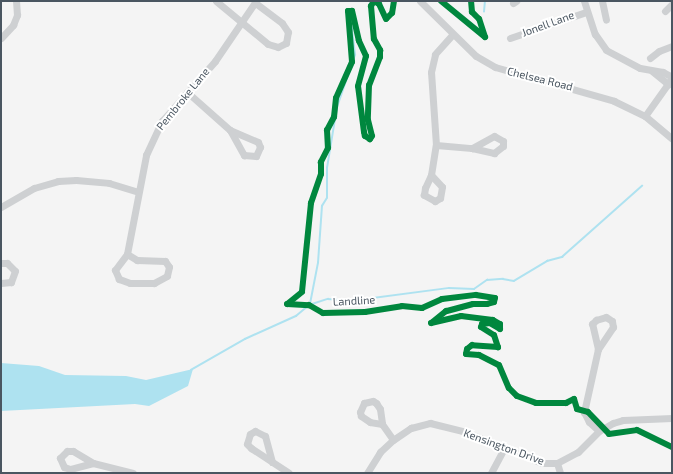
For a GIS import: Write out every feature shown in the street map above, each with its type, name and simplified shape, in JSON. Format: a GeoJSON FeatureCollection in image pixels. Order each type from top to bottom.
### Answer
{"type":"FeatureCollection","features":[{"type":"Feature","properties":{"kind":"street"},"geometry":{"type":"LineString","coordinates":[[1,38],[13,25],[17,15],[16,1]]}},
{"type":"Feature","properties":{"kind":"street"},"geometry":{"type":"LineString","coordinates":[[216,1],[272,46],[278,47],[286,43],[288,32],[282,23],[255,2]]}},
{"type":"Feature","properties":{"kind":"street","name":"Chelsea Road"},"geometry":{"type":"LineString","coordinates":[[420,1],[476,56],[495,67],[514,74],[591,92],[645,116],[672,139]]}},
{"type":"Feature","properties":{"kind":"street"},"geometry":{"type":"LineString","coordinates":[[584,1],[586,12],[595,34],[606,50],[618,58],[652,70],[671,80],[645,116]]}},
{"type":"Feature","properties":{"kind":"street"},"geometry":{"type":"LineString","coordinates":[[602,1],[606,20]]}},
{"type":"Feature","properties":{"kind":"street","name":"Pembroke Lane"},"geometry":{"type":"LineString","coordinates":[[127,254],[137,260],[165,261],[169,267],[167,276],[154,283],[124,282],[116,276],[115,270],[127,254],[138,192],[152,139],[162,122],[215,61],[255,2]]}},
{"type":"Feature","properties":{"kind":"street"},"geometry":{"type":"LineString","coordinates":[[665,11],[672,4]]}},
{"type":"Feature","properties":{"kind":"street","name":"Jonell Lane"},"geometry":{"type":"LineString","coordinates":[[510,38],[586,12]]}},
{"type":"Feature","properties":{"kind":"street"},"geometry":{"type":"LineString","coordinates":[[431,175],[436,145],[431,72],[437,50],[452,34]]}},
{"type":"Feature","properties":{"kind":"street"},"geometry":{"type":"LineString","coordinates":[[650,58],[659,51],[672,46]]}},
{"type":"Feature","properties":{"kind":"street"},"geometry":{"type":"LineString","coordinates":[[187,92],[230,130]]}},
{"type":"Feature","properties":{"kind":"street"},"geometry":{"type":"LineString","coordinates":[[436,145],[472,148]]}},
{"type":"Feature","properties":{"kind":"street"},"geometry":{"type":"LineString","coordinates":[[1,206],[34,188],[58,181],[76,180],[109,183],[138,192]]}},
{"type":"Feature","properties":{"kind":"street"},"geometry":{"type":"LineString","coordinates":[[1,263],[7,263],[15,271],[11,282],[1,283]]}},
{"type":"Feature","properties":{"kind":"street"},"geometry":{"type":"LineString","coordinates":[[598,349],[584,412],[590,422],[599,431]]}},
{"type":"Feature","properties":{"kind":"street","name":"Kensington Drive"},"geometry":{"type":"LineString","coordinates":[[367,473],[380,452],[393,440],[411,428],[430,423],[465,432],[504,449],[542,463],[557,463],[578,452],[599,431],[623,420],[672,418]]}},
{"type":"Feature","properties":{"kind":"street"},"geometry":{"type":"LineString","coordinates":[[382,424],[393,440]]}},
{"type":"Feature","properties":{"kind":"street"},"geometry":{"type":"LineString","coordinates":[[490,473],[504,449]]}},
{"type":"Feature","properties":{"kind":"street"},"geometry":{"type":"LineString","coordinates":[[272,462],[289,473]]}},
{"type":"Feature","properties":{"kind":"street"},"geometry":{"type":"LineString","coordinates":[[93,463],[133,473]]}},
{"type":"Feature","properties":{"kind":"street"},"geometry":{"type":"LineString","coordinates":[[557,463],[560,473]]}},
{"type":"Feature","properties":{"kind":"water"},"geometry":{"type":"Polygon","coordinates":[[[1,363],[39,366],[65,375],[126,376],[146,380],[193,369],[188,386],[149,406],[135,404],[1,411],[1,363]]]}},
{"type":"Feature","properties":{"kind":"waterway"},"geometry":{"type":"LineString","coordinates":[[484,12],[485,1]]}},
{"type":"Feature","properties":{"kind":"waterway"},"geometry":{"type":"LineString","coordinates":[[310,304],[318,263],[322,206],[327,198],[327,168],[337,107],[355,55],[350,13]]}},
{"type":"Feature","properties":{"kind":"waterway"},"geometry":{"type":"LineString","coordinates":[[191,370],[245,339],[296,316],[309,305],[328,299],[350,301],[449,288],[474,289],[487,280],[503,279],[514,281],[547,261],[562,257],[642,186]]}},
{"type":"Feature","properties":{"kind":"cycle path","name":"Landline"},"geometry":{"type":"LineString","coordinates":[[394,1],[392,13],[386,19],[379,4],[374,1],[371,6],[374,39],[380,50],[380,57],[369,85],[368,120],[372,136],[370,139],[365,136],[364,132],[358,86],[366,56],[359,41],[352,11],[348,11],[352,62],[336,98],[334,117],[327,130],[328,148],[321,162],[321,174],[311,203],[302,292],[287,304],[309,305],[323,313],[365,312],[402,306],[422,308],[442,299],[476,295],[495,298],[494,302],[487,304],[473,304],[446,311],[431,323],[461,316],[493,320],[500,324],[500,329],[490,323],[482,324],[481,327],[494,335],[498,347],[472,345],[467,349],[466,354],[479,355],[499,365],[509,388],[517,396],[536,403],[566,403],[574,399],[577,409],[588,412],[609,434],[637,430],[672,447]]}},
{"type":"Feature","properties":{"kind":"cycle path"},"geometry":{"type":"LineString","coordinates":[[441,1],[485,37],[479,19],[472,12],[471,1]]}}]}
